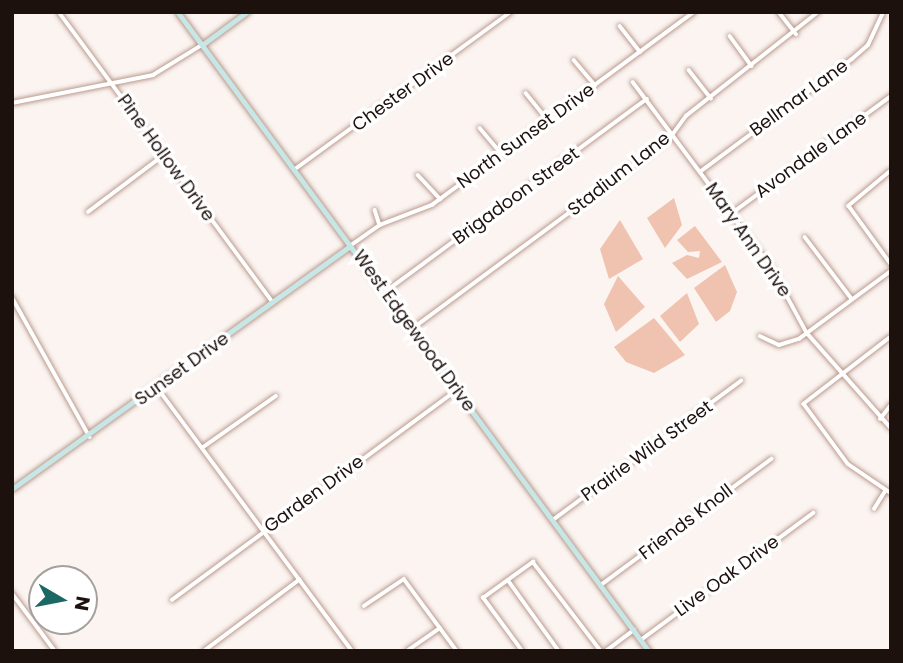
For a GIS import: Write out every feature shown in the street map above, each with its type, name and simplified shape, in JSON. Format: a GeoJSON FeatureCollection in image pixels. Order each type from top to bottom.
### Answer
{"type":"FeatureCollection","features":[{"type":"Feature","properties":{"kind":"main road","name":"West Edgewood Drive"},"geometry":{"type":"LineString","coordinates":[[178,12],[649,651]]}},
{"type":"Feature","properties":{"kind":"main road"},"geometry":{"type":"LineString","coordinates":[[202,45],[247,12]]}},
{"type":"Feature","properties":{"kind":"main road","name":"Sunset Drive"},"geometry":{"type":"LineString","coordinates":[[12,489],[90,437],[350,246]]}},
{"type":"Feature","properties":{"kind":"street","name":"Pine Hollow Drive"},"geometry":{"type":"LineString","coordinates":[[59,12],[273,302]]}},
{"type":"Feature","properties":{"kind":"street","name":"Chester Drive"},"geometry":{"type":"LineString","coordinates":[[294,170],[511,12]]}},
{"type":"Feature","properties":{"kind":"street"},"geometry":{"type":"LineString","coordinates":[[682,12],[687,17]]}},
{"type":"Feature","properties":{"kind":"street","name":"North Sunset Drive"},"geometry":{"type":"LineString","coordinates":[[350,246],[380,225],[417,214],[440,199],[694,12]]}},
{"type":"Feature","properties":{"kind":"street"},"geometry":{"type":"LineString","coordinates":[[779,12],[796,34]]}},
{"type":"Feature","properties":{"kind":"street","name":"Stadium Lane"},"geometry":{"type":"LineString","coordinates":[[412,329],[672,134],[711,98],[796,34],[818,12]]}},
{"type":"Feature","properties":{"kind":"street"},"geometry":{"type":"LineString","coordinates":[[882,13],[891,15]]}},
{"type":"Feature","properties":{"kind":"street","name":"Bellmar Lane"},"geometry":{"type":"LineString","coordinates":[[699,172],[868,46],[882,13]]}},
{"type":"Feature","properties":{"kind":"street"},"geometry":{"type":"LineString","coordinates":[[620,26],[640,52]]}},
{"type":"Feature","properties":{"kind":"street"},"geometry":{"type":"LineString","coordinates":[[730,36],[752,66]]}},
{"type":"Feature","properties":{"kind":"street"},"geometry":{"type":"LineString","coordinates":[[12,103],[153,75],[202,45]]}},
{"type":"Feature","properties":{"kind":"street"},"geometry":{"type":"LineString","coordinates":[[574,60],[595,85]]}},
{"type":"Feature","properties":{"kind":"street"},"geometry":{"type":"LineString","coordinates":[[690,70],[711,98]]}},
{"type":"Feature","properties":{"kind":"street","name":"Mary Ann Drive"},"geometry":{"type":"LineString","coordinates":[[633,82],[773,270],[807,333],[840,374],[891,428]]}},
{"type":"Feature","properties":{"kind":"street"},"geometry":{"type":"LineString","coordinates":[[526,93],[548,120]]}},
{"type":"Feature","properties":{"kind":"street","name":"Avondale Lane"},"geometry":{"type":"LineString","coordinates":[[731,214],[891,96]]}},
{"type":"Feature","properties":{"kind":"street","name":"Brigadoon Street"},"geometry":{"type":"LineString","coordinates":[[384,292],[647,99]]}},
{"type":"Feature","properties":{"kind":"street"},"geometry":{"type":"LineString","coordinates":[[480,128],[502,154]]}},
{"type":"Feature","properties":{"kind":"street"},"geometry":{"type":"LineString","coordinates":[[88,212],[164,155]]}},
{"type":"Feature","properties":{"kind":"street"},"geometry":{"type":"LineString","coordinates":[[891,172],[849,206],[891,264]]}},
{"type":"Feature","properties":{"kind":"street"},"geometry":{"type":"LineString","coordinates":[[418,175],[440,199]]}},
{"type":"Feature","properties":{"kind":"street"},"geometry":{"type":"LineString","coordinates":[[375,209],[380,225]]}},
{"type":"Feature","properties":{"kind":"street"},"geometry":{"type":"LineString","coordinates":[[805,237],[852,299]]}},
{"type":"Feature","properties":{"kind":"street"},"geometry":{"type":"LineString","coordinates":[[760,336],[779,345],[807,333],[891,271]]}},
{"type":"Feature","properties":{"kind":"street"},"geometry":{"type":"LineString","coordinates":[[12,297],[90,437]]}},
{"type":"Feature","properties":{"kind":"street"},"geometry":{"type":"LineString","coordinates":[[891,337],[804,404],[841,456],[891,493]]}},
{"type":"Feature","properties":{"kind":"street","name":"Prairie Wild Street"},"geometry":{"type":"LineString","coordinates":[[553,520],[741,382]]}},
{"type":"Feature","properties":{"kind":"street"},"geometry":{"type":"LineString","coordinates":[[158,387],[352,651]]}},
{"type":"Feature","properties":{"kind":"street","name":"Garden Drive"},"geometry":{"type":"LineString","coordinates":[[172,600],[457,390]]}},
{"type":"Feature","properties":{"kind":"street"},"geometry":{"type":"LineString","coordinates":[[202,448],[276,396]]}},
{"type":"Feature","properties":{"kind":"street"},"geometry":{"type":"LineString","coordinates":[[880,419],[891,405]]}},
{"type":"Feature","properties":{"kind":"street","name":"Friends Knoll"},"geometry":{"type":"LineString","coordinates":[[601,585],[771,459]]}},
{"type":"Feature","properties":{"kind":"street"},"geometry":{"type":"LineString","coordinates":[[874,509],[886,490]]}},
{"type":"Feature","properties":{"kind":"street","name":"Live Oak Drive"},"geometry":{"type":"LineString","coordinates":[[641,640],[813,513]]}},
{"type":"Feature","properties":{"kind":"street"},"geometry":{"type":"LineString","coordinates":[[522,651],[483,598],[533,562],[603,651],[634,630]]}},
{"type":"Feature","properties":{"kind":"street"},"geometry":{"type":"LineString","coordinates":[[364,606],[404,579],[457,651]]}},
{"type":"Feature","properties":{"kind":"street"},"geometry":{"type":"LineString","coordinates":[[204,651],[299,580]]}},
{"type":"Feature","properties":{"kind":"street"},"geometry":{"type":"LineString","coordinates":[[508,580],[559,651]]}},
{"type":"Feature","properties":{"kind":"street"},"geometry":{"type":"LineString","coordinates":[[12,593],[55,651]]}},
{"type":"Feature","properties":{"kind":"street"},"geometry":{"type":"LineString","coordinates":[[407,651],[440,628]]}},
{"type":"Feature","properties":{"kind":"shaded area"},"geometry":{"type":"Polygon","coordinates":[[[674,198],[682,225],[665,248],[647,218],[674,198]]]}},
{"type":"Feature","properties":{"kind":"shaded area"},"geometry":{"type":"Polygon","coordinates":[[[620,220],[643,259],[609,279],[600,249],[620,220]]]}},
{"type":"Feature","properties":{"kind":"shaded area"},"geometry":{"type":"Polygon","coordinates":[[[695,226],[722,262],[687,279],[672,263],[687,255],[699,258],[700,251],[688,252],[677,240],[695,226]]]}},
{"type":"Feature","properties":{"kind":"shaded area"},"geometry":{"type":"Polygon","coordinates":[[[725,265],[737,292],[730,311],[716,322],[694,288],[725,265]]]}},
{"type":"Feature","properties":{"kind":"shaded area"},"geometry":{"type":"Polygon","coordinates":[[[618,276],[645,307],[616,332],[604,304],[618,276]]]}},
{"type":"Feature","properties":{"kind":"shaded area"},"geometry":{"type":"Polygon","coordinates":[[[687,293],[699,324],[680,342],[660,316],[687,293]]]}},
{"type":"Feature","properties":{"kind":"shaded area"},"geometry":{"type":"Polygon","coordinates":[[[654,318],[685,355],[654,373],[626,362],[614,347],[654,318]]]}}]}
